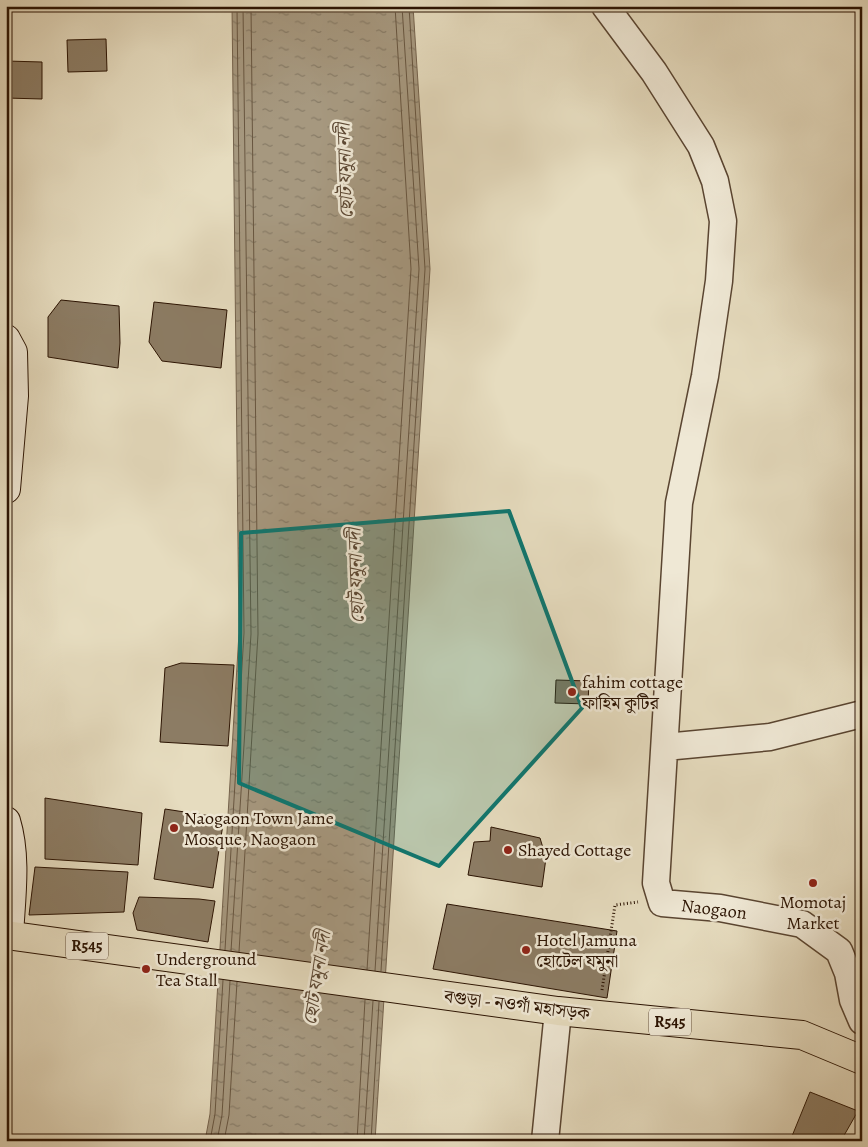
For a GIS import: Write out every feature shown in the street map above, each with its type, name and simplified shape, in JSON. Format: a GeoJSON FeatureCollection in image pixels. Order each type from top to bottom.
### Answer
{"type":"FeatureCollection","features":[{"type":"Feature","properties":{"kind":"main road"},"geometry":{"type":"LineString","coordinates":[[6,339],[13,352],[14,396],[6,489]]}},
{"type":"Feature","properties":{"kind":"main road"},"geometry":{"type":"LineString","coordinates":[[6,821],[10,835],[12,873],[8,935]]}},
{"type":"Feature","properties":{"kind":"main road","name":"বগুড়া - নওগাঁ মহাসড়ক"},"geometry":{"type":"LineString","coordinates":[[8,935],[558,1011],[802,1035],[862,1060]]}},
{"type":"Feature","properties":{"kind":"street","name":"Naogaon"},"geometry":{"type":"LineString","coordinates":[[605,6],[654,72],[701,146],[715,180],[723,221],[719,281],[708,357],[679,503],[656,883],[662,903],[720,908],[802,924],[838,951],[848,973],[853,1000],[862,1021]]}},
{"type":"Feature","properties":{"kind":"street"},"geometry":{"type":"LineString","coordinates":[[665,747],[770,737],[862,714]]}},
{"type":"Feature","properties":{"kind":"street"},"geometry":{"type":"LineString","coordinates":[[545,1141],[558,1011]]}},
{"type":"Feature","properties":{"kind":"path"},"geometry":{"type":"LineString","coordinates":[[598,1016],[615,905],[661,898]]}},
{"type":"Feature","properties":{"kind":"highlighted area"},"geometry":{"type":"Polygon","coordinates":[[[509,511],[582,708],[439,866],[239,783],[241,533],[509,511]]]}},
{"type":"Feature","properties":{"kind":"water","name":"ছোট যমুনা নদী"},"geometry":{"type":"Polygon","coordinates":[[[232,6],[413,6],[430,269],[375,1141],[205,1141],[210,1114],[239,633],[232,6]]]}},
{"type":"Feature","properties":{"kind":"building"},"geometry":{"type":"Polygon","coordinates":[[[106,39],[107,71],[68,72],[67,40],[106,39]]]}},
{"type":"Feature","properties":{"kind":"building"},"geometry":{"type":"Polygon","coordinates":[[[6,61],[42,62],[42,99],[6,98],[6,61]]]}},
{"type":"Feature","properties":{"kind":"building"},"geometry":{"type":"Polygon","coordinates":[[[61,300],[119,306],[120,343],[118,368],[48,357],[48,317],[61,300]]]}},
{"type":"Feature","properties":{"kind":"building"},"geometry":{"type":"Polygon","coordinates":[[[154,302],[227,310],[221,368],[162,361],[149,342],[154,302]]]}},
{"type":"Feature","properties":{"kind":"building"},"geometry":{"type":"Polygon","coordinates":[[[181,663],[234,665],[228,746],[160,742],[165,668],[181,663]]]}},
{"type":"Feature","properties":{"kind":"building","name":"fahim cottage ফাহিম কুটির"},"geometry":{"type":"Polygon","coordinates":[[[556,680],[589,681],[588,704],[555,703],[556,680]]]}},
{"type":"Feature","properties":{"kind":"building"},"geometry":{"type":"Polygon","coordinates":[[[45,798],[142,813],[138,865],[45,859],[45,798]]]}},
{"type":"Feature","properties":{"kind":"building"},"geometry":{"type":"Polygon","coordinates":[[[165,809],[224,818],[213,888],[154,879],[165,809]]]}},
{"type":"Feature","properties":{"kind":"building","name":"Shayed Cottage"},"geometry":{"type":"Polygon","coordinates":[[[491,827],[540,838],[546,858],[542,887],[468,875],[474,842],[490,841],[491,827]]]}},
{"type":"Feature","properties":{"kind":"building"},"geometry":{"type":"Polygon","coordinates":[[[35,867],[128,872],[124,912],[29,915],[35,867]]]}},
{"type":"Feature","properties":{"kind":"building"},"geometry":{"type":"Polygon","coordinates":[[[139,897],[215,901],[208,942],[137,930],[133,913],[139,897]]]}},
{"type":"Feature","properties":{"kind":"building","name":"Hotel Jamuna হোটেল যমুনা"},"geometry":{"type":"Polygon","coordinates":[[[447,904],[617,931],[607,998],[433,969],[447,904]]]}},
{"type":"Feature","properties":{"kind":"building"},"geometry":{"type":"Polygon","coordinates":[[[810,1092],[858,1111],[842,1139],[846,1141],[790,1141],[810,1092]]]}},
{"type":"Feature","properties":{"kind":"place","name":"fahim cottage ফাহিম কুটির"},"geometry":{"type":"Point","coordinates":[572,692]}},
{"type":"Feature","properties":{"kind":"place","name":"Naogaon Town Jame Mosque, Naogaon"},"geometry":{"type":"Point","coordinates":[174,828]}},
{"type":"Feature","properties":{"kind":"place","name":"Shayed Cottage"},"geometry":{"type":"Point","coordinates":[508,850]}},
{"type":"Feature","properties":{"kind":"place","name":"Momotaj Market"},"geometry":{"type":"Point","coordinates":[813,883]}},
{"type":"Feature","properties":{"kind":"place","name":"Hotel Jamuna হোটেল যমুনা"},"geometry":{"type":"Point","coordinates":[526,950]}},
{"type":"Feature","properties":{"kind":"place","name":"Underground Tea Stall"},"geometry":{"type":"Point","coordinates":[146,969]}}]}
